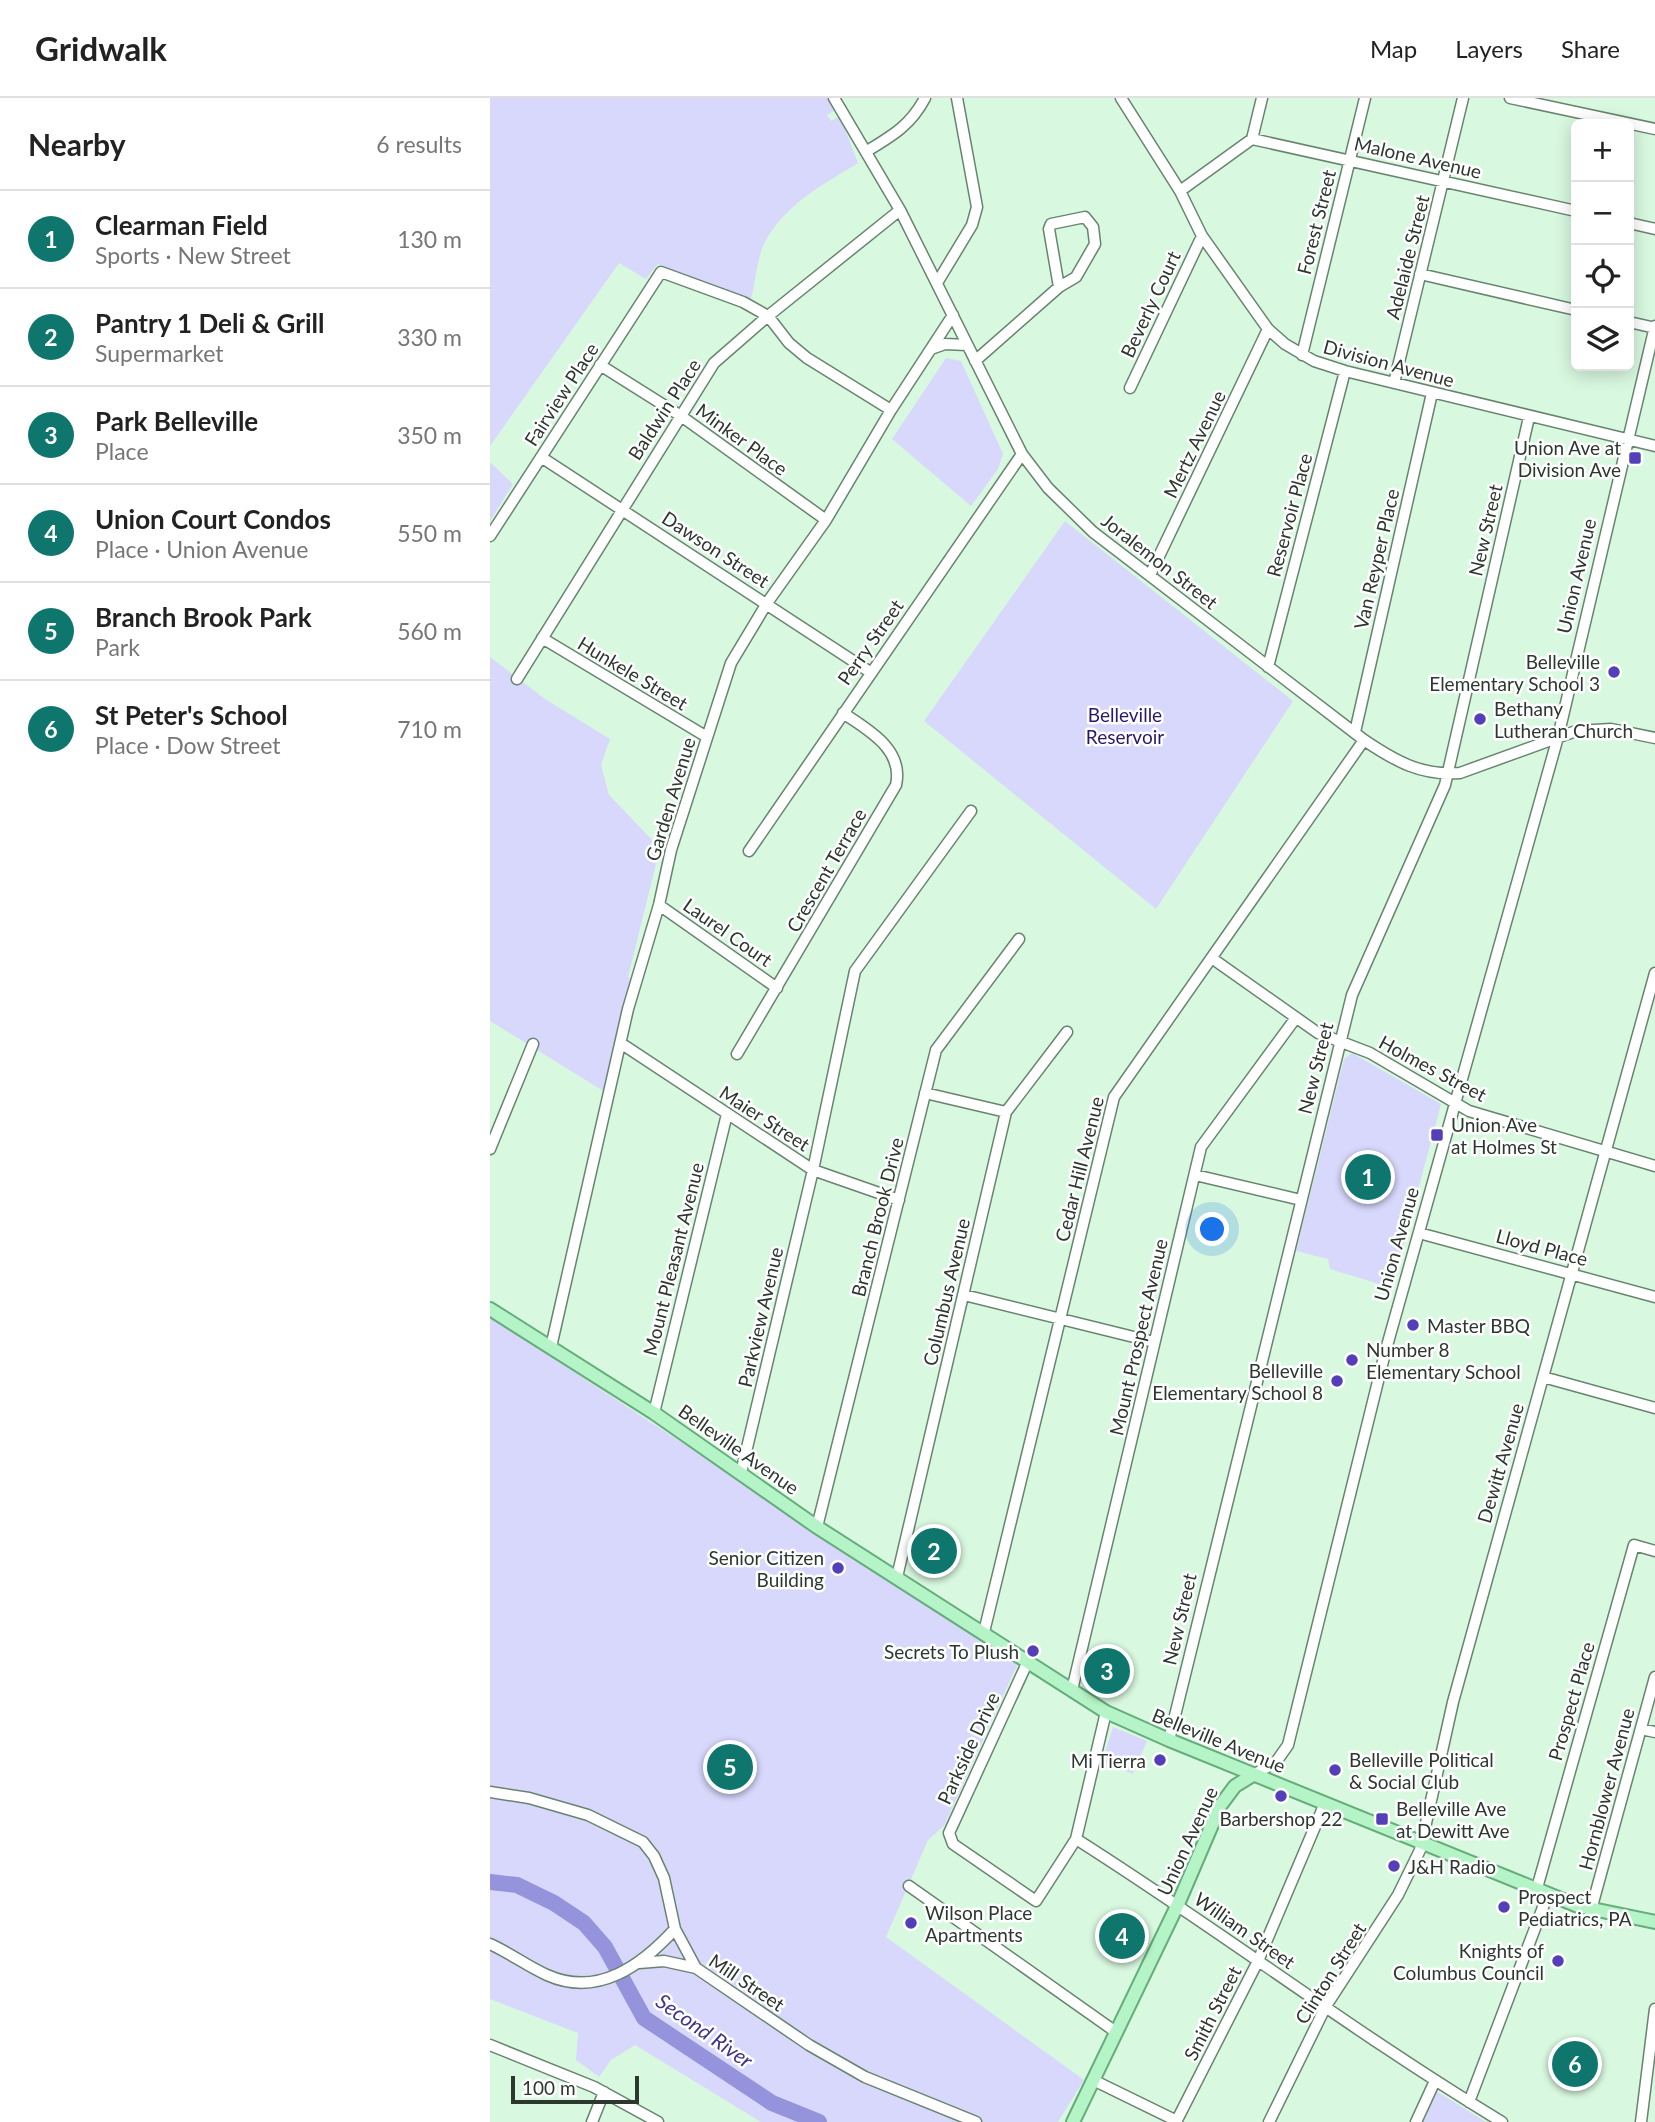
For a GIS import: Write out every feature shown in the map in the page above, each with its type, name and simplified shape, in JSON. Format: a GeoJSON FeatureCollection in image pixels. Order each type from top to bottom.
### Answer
{"type":"FeatureCollection","features":[{"type":"Feature","properties":{"kind":"main road","name":"Belleville Avenue"},"geometry":{"type":"LineString","coordinates":[[490,1309],[654,1413],[817,1527],[1106,1712],[1168,1740],[1591,1910],[1655,1922]]}},
{"type":"Feature","properties":{"kind":"main road","name":"Union Avenue"},"geometry":{"type":"LineString","coordinates":[[1073,2122],[1178,1904],[1224,1798],[1252,1774]]}},
{"type":"Feature","properties":{"kind":"street","name":"Joralemon Street"},"geometry":{"type":"LineString","coordinates":[[834,98],[900,210],[1022,454],[1071,511],[1268,667],[1364,740],[1409,767],[1448,774],[1472,770],[1558,737],[1599,729],[1655,738]]}},
{"type":"Feature","properties":{"kind":"street"},"geometry":{"type":"LineString","coordinates":[[867,151],[904,129],[916,116],[925,98]]}},
{"type":"Feature","properties":{"kind":"street"},"geometry":{"type":"LineString","coordinates":[[937,283],[972,225],[977,206],[957,98]]}},
{"type":"Feature","properties":{"kind":"street","name":"Division Avenue"},"geometry":{"type":"LineString","coordinates":[[1121,98],[1180,191],[1202,236],[1268,329],[1302,355],[1345,371],[1655,446]]}},
{"type":"Feature","properties":{"kind":"street"},"geometry":{"type":"LineString","coordinates":[[1180,191],[1252,139],[1262,98]]}},
{"type":"Feature","properties":{"kind":"street","name":"Forest Street"},"geometry":{"type":"LineString","coordinates":[[1302,355],[1364,98]]}},
{"type":"Feature","properties":{"kind":"street","name":"Adelaide Street"},"geometry":{"type":"LineString","coordinates":[[1394,383],[1463,98]]}},
{"type":"Feature","properties":{"kind":"street"},"geometry":{"type":"LineString","coordinates":[[1510,98],[1655,130]]}},
{"type":"Feature","properties":{"kind":"street","name":"Malone Avenue"},"geometry":{"type":"LineString","coordinates":[[1252,139],[1571,210]]}},
{"type":"Feature","properties":{"kind":"street","name":"Baldwin Place"},"geometry":{"type":"LineString","coordinates":[[517,679],[721,355],[900,210]]}},
{"type":"Feature","properties":{"kind":"street"},"geometry":{"type":"LineString","coordinates":[[975,360],[1059,287],[1076,277],[1095,244],[1090,221],[1077,217],[1051,224],[1049,229],[1059,287]]}},
{"type":"Feature","properties":{"kind":"street"},"geometry":{"type":"LineString","coordinates":[[1634,224],[1655,229]]}},
{"type":"Feature","properties":{"kind":"street","name":"Beverly Court"},"geometry":{"type":"LineString","coordinates":[[1130,388],[1202,236]]}},
{"type":"Feature","properties":{"kind":"street","name":"Fairview Place"},"geometry":{"type":"LineString","coordinates":[[490,536],[661,272],[743,302],[768,316]]}},
{"type":"Feature","properties":{"kind":"street"},"geometry":{"type":"LineString","coordinates":[[1420,274],[1571,309]]}},
{"type":"Feature","properties":{"kind":"street","name":"Garden Avenue"},"geometry":{"type":"LineString","coordinates":[[551,1347],[628,1009],[659,905],[671,850],[732,663],[767,603],[826,520],[891,410],[953,315]]}},
{"type":"Feature","properties":{"kind":"street"},"geometry":{"type":"LineString","coordinates":[[768,316],[789,343],[807,358],[891,410]]}},
{"type":"Feature","properties":{"kind":"street"},"geometry":{"type":"LineString","coordinates":[[1634,323],[1655,327]]}},
{"type":"Feature","properties":{"kind":"street","name":"Union Avenue"},"geometry":{"type":"LineString","coordinates":[[1252,1774],[1276,1762],[1287,1745],[1385,1353],[1558,737],[1655,327]]}},
{"type":"Feature","properties":{"kind":"street","name":"Mertz Avenue"},"geometry":{"type":"LineString","coordinates":[[1150,575],[1268,329]]}},
{"type":"Feature","properties":{"kind":"street"},"geometry":{"type":"LineString","coordinates":[[931,349],[944,344],[967,345]]}},
{"type":"Feature","properties":{"kind":"street","name":"Minker Place"},"geometry":{"type":"LineString","coordinates":[[600,365],[681,416],[826,520]]}},
{"type":"Feature","properties":{"kind":"street","name":"Reservoir Place"},"geometry":{"type":"LineString","coordinates":[[1268,667],[1345,371]]}},
{"type":"Feature","properties":{"kind":"street","name":"Van Reyper Place"},"geometry":{"type":"LineString","coordinates":[[1354,732],[1432,393]]}},
{"type":"Feature","properties":{"kind":"street","name":"New Street"},"geometry":{"type":"LineString","coordinates":[[1168,1740],[1352,995],[1441,797],[1530,417]]}},
{"type":"Feature","properties":{"kind":"street","name":"Perry Street"},"geometry":{"type":"LineString","coordinates":[[750,851],[870,672],[1022,454]]}},
{"type":"Feature","properties":{"kind":"street","name":"Dawson Street"},"geometry":{"type":"LineString","coordinates":[[541,457],[870,672]]}},
{"type":"Feature","properties":{"kind":"street","name":"Hunkele Street"},"geometry":{"type":"LineString","coordinates":[[542,638],[707,737]]}},
{"type":"Feature","properties":{"kind":"street","name":"Crescent Terrace"},"geometry":{"type":"LineString","coordinates":[[737,1054],[896,785],[896,769],[885,743],[843,713]]}},
{"type":"Feature","properties":{"kind":"street","name":"Cedar Hill Avenue"},"geometry":{"type":"LineString","coordinates":[[984,1632],[1114,1097],[1364,740]]}},
{"type":"Feature","properties":{"kind":"street","name":"Parkview Avenue"},"geometry":{"type":"LineString","coordinates":[[741,1472],[813,1170],[855,971],[971,811]]}},
{"type":"Feature","properties":{"kind":"street","name":"Laurel Court"},"geometry":{"type":"LineString","coordinates":[[659,905],[777,988]]}},
{"type":"Feature","properties":{"kind":"street","name":"Branch Brook Drive"},"geometry":{"type":"LineString","coordinates":[[817,1527],[936,1050],[1019,939]]}},
{"type":"Feature","properties":{"kind":"street","name":"Holmes Street"},"geometry":{"type":"LineString","coordinates":[[1213,959],[1295,1019],[1340,1043],[1370,1053],[1469,1111],[1655,1166]]}},
{"type":"Feature","properties":{"kind":"street","name":"Dewitt Avenue"},"geometry":{"type":"LineString","coordinates":[[1422,1843],[1453,1702],[1655,973]]}},
{"type":"Feature","properties":{"kind":"street","name":"Mount Prospect Avenue"},"geometry":{"type":"LineString","coordinates":[[1072,1690],[1154,1342],[1206,1136],[1295,1019]]}},
{"type":"Feature","properties":{"kind":"street","name":"Columbus Avenue"},"geometry":{"type":"LineString","coordinates":[[897,1577],[1006,1112],[1067,1032]]}},
{"type":"Feature","properties":{"kind":"street"},"geometry":{"type":"LineString","coordinates":[[490,1149],[533,1044]]}},
{"type":"Feature","properties":{"kind":"street","name":"Maier Street"},"geometry":{"type":"LineString","coordinates":[[622,1044],[813,1170],[899,1200]]}},
{"type":"Feature","properties":{"kind":"street"},"geometry":{"type":"LineString","coordinates":[[925,1093],[1006,1112]]}},
{"type":"Feature","properties":{"kind":"street","name":"Mount Pleasant Avenue"},"geometry":{"type":"LineString","coordinates":[[654,1413],[727,1114]]}},
{"type":"Feature","properties":{"kind":"street"},"geometry":{"type":"LineString","coordinates":[[1195,1175],[1301,1200]]}},
{"type":"Feature","properties":{"kind":"street","name":"Lloyd Place"},"geometry":{"type":"LineString","coordinates":[[1419,1233],[1655,1297]]}},
{"type":"Feature","properties":{"kind":"street"},"geometry":{"type":"LineString","coordinates":[[964,1295],[1154,1342]]}},
{"type":"Feature","properties":{"kind":"street"},"geometry":{"type":"LineString","coordinates":[[1543,1377],[1655,1408]]}},
{"type":"Feature","properties":{"kind":"street","name":"Prospect Place"},"geometry":{"type":"LineString","coordinates":[[1542,1891],[1634,1545],[1655,1551]]}},
{"type":"Feature","properties":{"kind":"street","name":"Parkside Drive"},"geometry":{"type":"LineString","coordinates":[[1028,1661],[950,1826],[950,1839],[953,1844],[1036,1901],[1076,1839]]}},
{"type":"Feature","properties":{"kind":"street","name":"Hornblower Avenue"},"geometry":{"type":"LineString","coordinates":[[1591,1910],[1655,1676]]}},
{"type":"Feature","properties":{"kind":"street"},"geometry":{"type":"LineString","coordinates":[[1076,1839],[1106,1712]]}},
{"type":"Feature","properties":{"kind":"street"},"geometry":{"type":"LineString","coordinates":[[1641,1729],[1655,1732]]}},
{"type":"Feature","properties":{"kind":"street"},"geometry":{"type":"LineString","coordinates":[[490,1792],[529,1798],[588,1815],[635,1836],[649,1849],[664,1878],[675,1929],[696,1968]]}},
{"type":"Feature","properties":{"kind":"street","name":"Smith Street"},"geometry":{"type":"LineString","coordinates":[[1176,2122],[1258,1961],[1325,1803]]}},
{"type":"Feature","properties":{"kind":"street","name":"William Street"},"geometry":{"type":"LineString","coordinates":[[1076,1839],[1178,1904],[1434,2083],[1502,2122]]}},
{"type":"Feature","properties":{"kind":"street","name":"Clinton Street"},"geometry":{"type":"LineString","coordinates":[[1269,2122],[1326,2006],[1398,1895],[1422,1843]]}},
{"type":"Feature","properties":{"kind":"street"},"geometry":{"type":"LineString","coordinates":[[909,1886],[1116,2032]]}},
{"type":"Feature","properties":{"kind":"street"},"geometry":{"type":"LineString","coordinates":[[1469,2102],[1542,1891]]}},
{"type":"Feature","properties":{"kind":"street"},"geometry":{"type":"LineString","coordinates":[[639,1963],[675,1929]]}},
{"type":"Feature","properties":{"kind":"street","name":"Mill Street"},"geometry":{"type":"LineString","coordinates":[[490,1944],[549,1976],[586,1985],[639,1963],[664,1961],[696,1968],[808,2045],[865,2077],[976,2122]]}},
{"type":"Feature","properties":{"kind":"street"},"geometry":{"type":"LineString","coordinates":[[1641,2122],[1655,2009]]}},
{"type":"Feature","properties":{"kind":"street"},"geometry":{"type":"LineString","coordinates":[[490,2045],[604,2092],[658,2122]]}},
{"type":"Feature","properties":{"kind":"street"},"geometry":{"type":"LineString","coordinates":[[1093,2080],[1176,2122]]}},
{"type":"Feature","properties":{"kind":"street"},"geometry":{"type":"LineString","coordinates":[[1416,2122],[1434,2083]]}},
{"type":"Feature","properties":{"kind":"street"},"geometry":{"type":"LineString","coordinates":[[592,2122],[604,2092]]}},
{"type":"Feature","properties":{"kind":"green space"},"geometry":{"type":"Polygon","coordinates":[[[490,98],[827,98],[836,110],[827,115],[831,121],[840,116],[858,163],[807,195],[784,215],[766,240],[751,299],[658,264],[646,279],[619,263],[490,446],[490,98]]]}},
{"type":"Feature","properties":{"kind":"green space"},"geometry":{"type":"Polygon","coordinates":[[[946,358],[961,361],[1003,454],[998,469],[971,506],[892,439],[946,358]]]}},
{"type":"Feature","properties":{"kind":"green space"},"geometry":{"type":"Polygon","coordinates":[[[490,462],[513,484],[490,521],[490,462]]]}},
{"type":"Feature","properties":{"kind":"green space","name":"Belleville Reservoir"},"geometry":{"type":"Polygon","coordinates":[[[1065,521],[1293,701],[1156,909],[924,721],[1065,521]]]}},
{"type":"Feature","properties":{"kind":"green space"},"geometry":{"type":"Polygon","coordinates":[[[490,657],[545,699],[610,739],[601,765],[609,795],[660,848],[628,977],[639,989],[613,1097],[490,1021],[490,657]]]}},
{"type":"Feature","properties":{"kind":"green space"},"geometry":{"type":"Polygon","coordinates":[[[1352,1053],[1441,1104],[1392,1288],[1330,1269],[1328,1259],[1296,1251],[1344,1059],[1352,1053]]]}},
{"type":"Feature","properties":{"kind":"green space"},"geometry":{"type":"Polygon","coordinates":[[[490,1318],[1018,1663],[944,1826],[928,1840],[886,1937],[1084,2080],[1058,2122],[761,2122],[635,2045],[611,2060],[599,2077],[576,2060],[578,2033],[490,1999],[490,1318]]]}},
{"type":"Feature","properties":{"kind":"green space"},"geometry":{"type":"Polygon","coordinates":[[[1113,1727],[1147,1741],[1133,1774],[1102,1762],[1113,1727]]]}},
{"type":"Feature","properties":{"kind":"green space"},"geometry":{"type":"Polygon","coordinates":[[[1436,2091],[1486,2122],[1421,2122],[1436,2091]]]}},
{"type":"Feature","properties":{"kind":"waterway","name":"Second River"},"geometry":{"type":"LineString","coordinates":[[490,1882],[517,1885],[554,1903],[584,1923],[605,1947],[644,2018],[772,2103],[819,2122]]}},
{"type":"Feature","properties":{"kind":"place","name":"Union Ave at Division Ave"},"geometry":{"type":"Point","coordinates":[1635,458]}},
{"type":"Feature","properties":{"kind":"place","name":"Belleville Elementary School 3"},"geometry":{"type":"Point","coordinates":[1614,672]}},
{"type":"Feature","properties":{"kind":"place","name":"Bethany Lutheran Church"},"geometry":{"type":"Point","coordinates":[1480,719]}},
{"type":"Feature","properties":{"kind":"place","name":"Union Ave at Holmes St"},"geometry":{"type":"Point","coordinates":[1437,1135]}},
{"type":"Feature","properties":{"kind":"place","name":"Clearman Field"},"geometry":{"type":"Point","coordinates":[1368,1177]}},
{"type":"Feature","properties":{"kind":"place","name":"Master BBQ"},"geometry":{"type":"Point","coordinates":[1413,1325]}},
{"type":"Feature","properties":{"kind":"place","name":"Number 8 Elementary School"},"geometry":{"type":"Point","coordinates":[1352,1360]}},
{"type":"Feature","properties":{"kind":"place","name":"Belleville Elementary School 8"},"geometry":{"type":"Point","coordinates":[1337,1381]}},
{"type":"Feature","properties":{"kind":"place","name":"Pantry 1 Deli & Grill"},"geometry":{"type":"Point","coordinates":[934,1551]}},
{"type":"Feature","properties":{"kind":"place","name":"Senior Citizen Building"},"geometry":{"type":"Point","coordinates":[838,1568]}},
{"type":"Feature","properties":{"kind":"place","name":"Secrets To Plush"},"geometry":{"type":"Point","coordinates":[1033,1651]}},
{"type":"Feature","properties":{"kind":"place","name":"Park Belleville"},"geometry":{"type":"Point","coordinates":[1107,1671]}},
{"type":"Feature","properties":{"kind":"place","name":"Mi Tierra"},"geometry":{"type":"Point","coordinates":[1160,1760]}},
{"type":"Feature","properties":{"kind":"place","name":"Branch Brook Park"},"geometry":{"type":"Point","coordinates":[730,1767]}},
{"type":"Feature","properties":{"kind":"place","name":"Belleville Political & Social Club"},"geometry":{"type":"Point","coordinates":[1335,1770]}},
{"type":"Feature","properties":{"kind":"place","name":"Barbershop 22"},"geometry":{"type":"Point","coordinates":[1281,1796]}},
{"type":"Feature","properties":{"kind":"place","name":"Belleville Ave at Dewitt Ave"},"geometry":{"type":"Point","coordinates":[1382,1819]}},
{"type":"Feature","properties":{"kind":"place","name":"J&H Radio"},"geometry":{"type":"Point","coordinates":[1394,1866]}},
{"type":"Feature","properties":{"kind":"place","name":"Prospect Pediatrics, PA"},"geometry":{"type":"Point","coordinates":[1504,1907]}},
{"type":"Feature","properties":{"kind":"place","name":"Wilson Place Apartments"},"geometry":{"type":"Point","coordinates":[911,1923]}},
{"type":"Feature","properties":{"kind":"place","name":"Union Court Condos"},"geometry":{"type":"Point","coordinates":[1122,1936]}},
{"type":"Feature","properties":{"kind":"place","name":"Knights of Columbus Council"},"geometry":{"type":"Point","coordinates":[1558,1961]}},
{"type":"Feature","properties":{"kind":"place","name":"St Peter's School"},"geometry":{"type":"Point","coordinates":[1575,2064]}}]}
